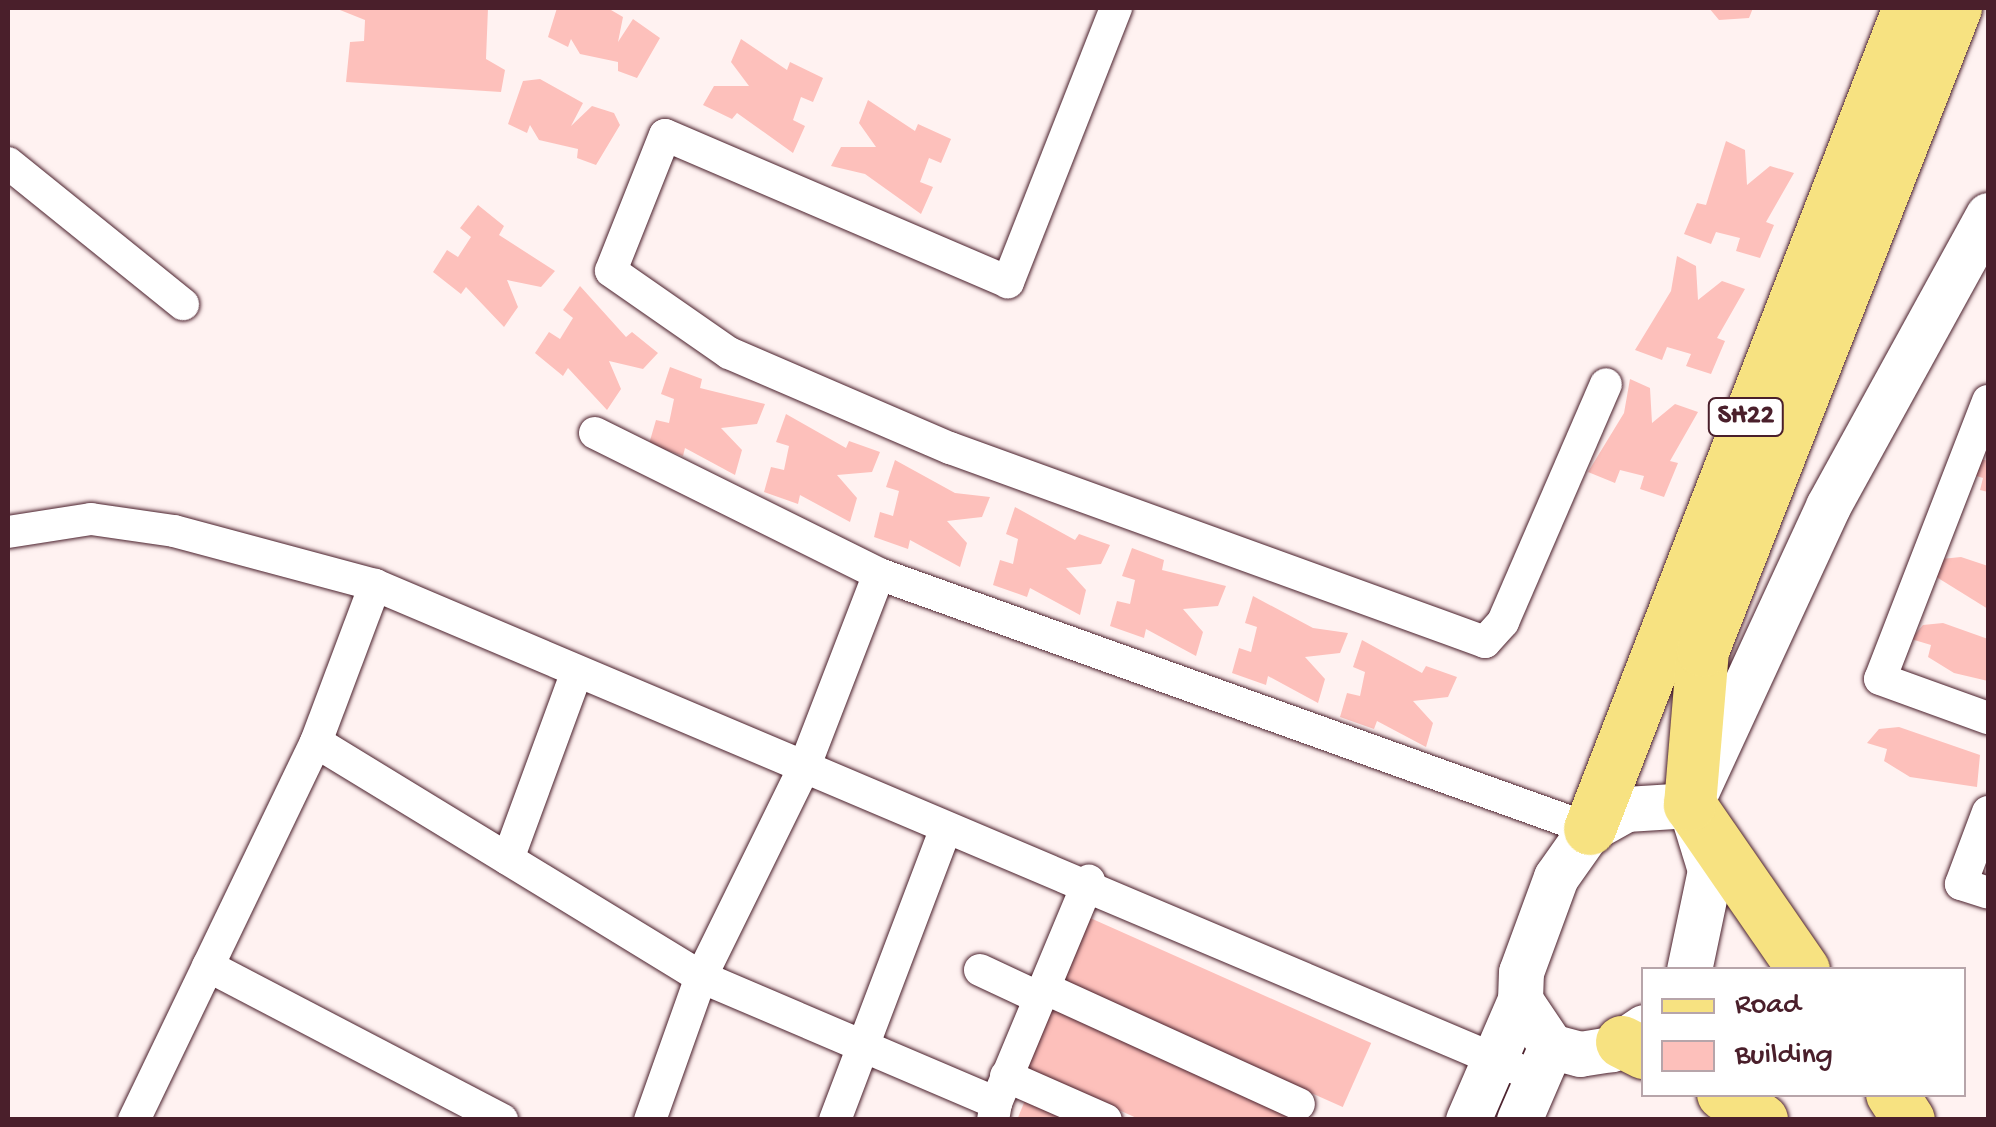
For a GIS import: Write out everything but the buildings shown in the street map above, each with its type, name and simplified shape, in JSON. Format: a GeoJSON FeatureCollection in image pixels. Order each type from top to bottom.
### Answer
{"type":"FeatureCollection","features":[{"type":"Feature","properties":{"kind":"main road","name":"SH22"},"geometry":{"type":"LineString","coordinates":[[1590,829],[1909,8]]}},
{"type":"Feature","properties":{"kind":"main road","name":"SH22"},"geometry":{"type":"LineString","coordinates":[[1690,805],[1704,650],[1956,8]]}},
{"type":"Feature","properties":{"kind":"main road"},"geometry":{"type":"LineString","coordinates":[[1690,967],[1710,870],[1690,805],[1828,506],[1988,215]]}},
{"type":"Feature","properties":{"kind":"main road"},"geometry":{"type":"LineString","coordinates":[[1468,1120],[1520,1000],[1528,938],[1590,829],[1626,809],[1690,805]]}},
{"type":"Feature","properties":{"kind":"main road"},"geometry":{"type":"LineString","coordinates":[[1690,805],[1802,967]]}},
{"type":"Feature","properties":{"kind":"main road"},"geometry":{"type":"LineString","coordinates":[[1519,1120],[1544,1061],[1520,1000]]}},
{"type":"Feature","properties":{"kind":"main road"},"geometry":{"type":"LineString","coordinates":[[1544,1061],[1636,1041]]}},
{"type":"Feature","properties":{"kind":"main road"},"geometry":{"type":"LineString","coordinates":[[1728,1097],[1762,1120]]}},
{"type":"Feature","properties":{"kind":"main road"},"geometry":{"type":"LineString","coordinates":[[1894,1097],[1909,1120]]}},
{"type":"Feature","properties":{"kind":"street"},"geometry":{"type":"LineString","coordinates":[[1116,8],[1008,282],[665,134],[611,271],[729,352],[950,448],[1485,642],[1502,622],[1606,384]]}},
{"type":"Feature","properties":{"kind":"street"},"geometry":{"type":"LineString","coordinates":[[8,163],[183,304]]}},
{"type":"Feature","properties":{"kind":"street"},"geometry":{"type":"LineString","coordinates":[[1988,401],[1880,679],[1988,718]]}},
{"type":"Feature","properties":{"kind":"street"},"geometry":{"type":"LineString","coordinates":[[595,433],[878,574],[1590,829]]}},
{"type":"Feature","properties":{"kind":"street"},"geometry":{"type":"LineString","coordinates":[[8,532],[91,519],[174,530],[376,585],[946,828],[1089,881],[1495,1060],[1544,1061]]}},
{"type":"Feature","properties":{"kind":"street"},"geometry":{"type":"LineString","coordinates":[[650,1120],[701,977],[804,768],[878,574]]}},
{"type":"Feature","properties":{"kind":"street"},"geometry":{"type":"LineString","coordinates":[[147,1114],[208,966],[316,742],[376,585]]}},
{"type":"Feature","properties":{"kind":"street"},"geometry":{"type":"LineString","coordinates":[[508,860],[577,671]]}},
{"type":"Feature","properties":{"kind":"street"},"geometry":{"type":"LineString","coordinates":[[316,742],[701,977],[857,1049],[999,1100],[1106,1120]]}},
{"type":"Feature","properties":{"kind":"street"},"geometry":{"type":"LineString","coordinates":[[1988,812],[1961,884],[1988,893]]}},
{"type":"Feature","properties":{"kind":"street"},"geometry":{"type":"LineString","coordinates":[[835,1120],[857,1049],[946,828]]}},
{"type":"Feature","properties":{"kind":"street"},"geometry":{"type":"LineString","coordinates":[[999,1100],[1089,881]]}},
{"type":"Feature","properties":{"kind":"street"},"geometry":{"type":"LineString","coordinates":[[208,966],[502,1120]]}},
{"type":"Feature","properties":{"kind":"street"},"geometry":{"type":"LineString","coordinates":[[980,970],[1299,1104]]}}]}
